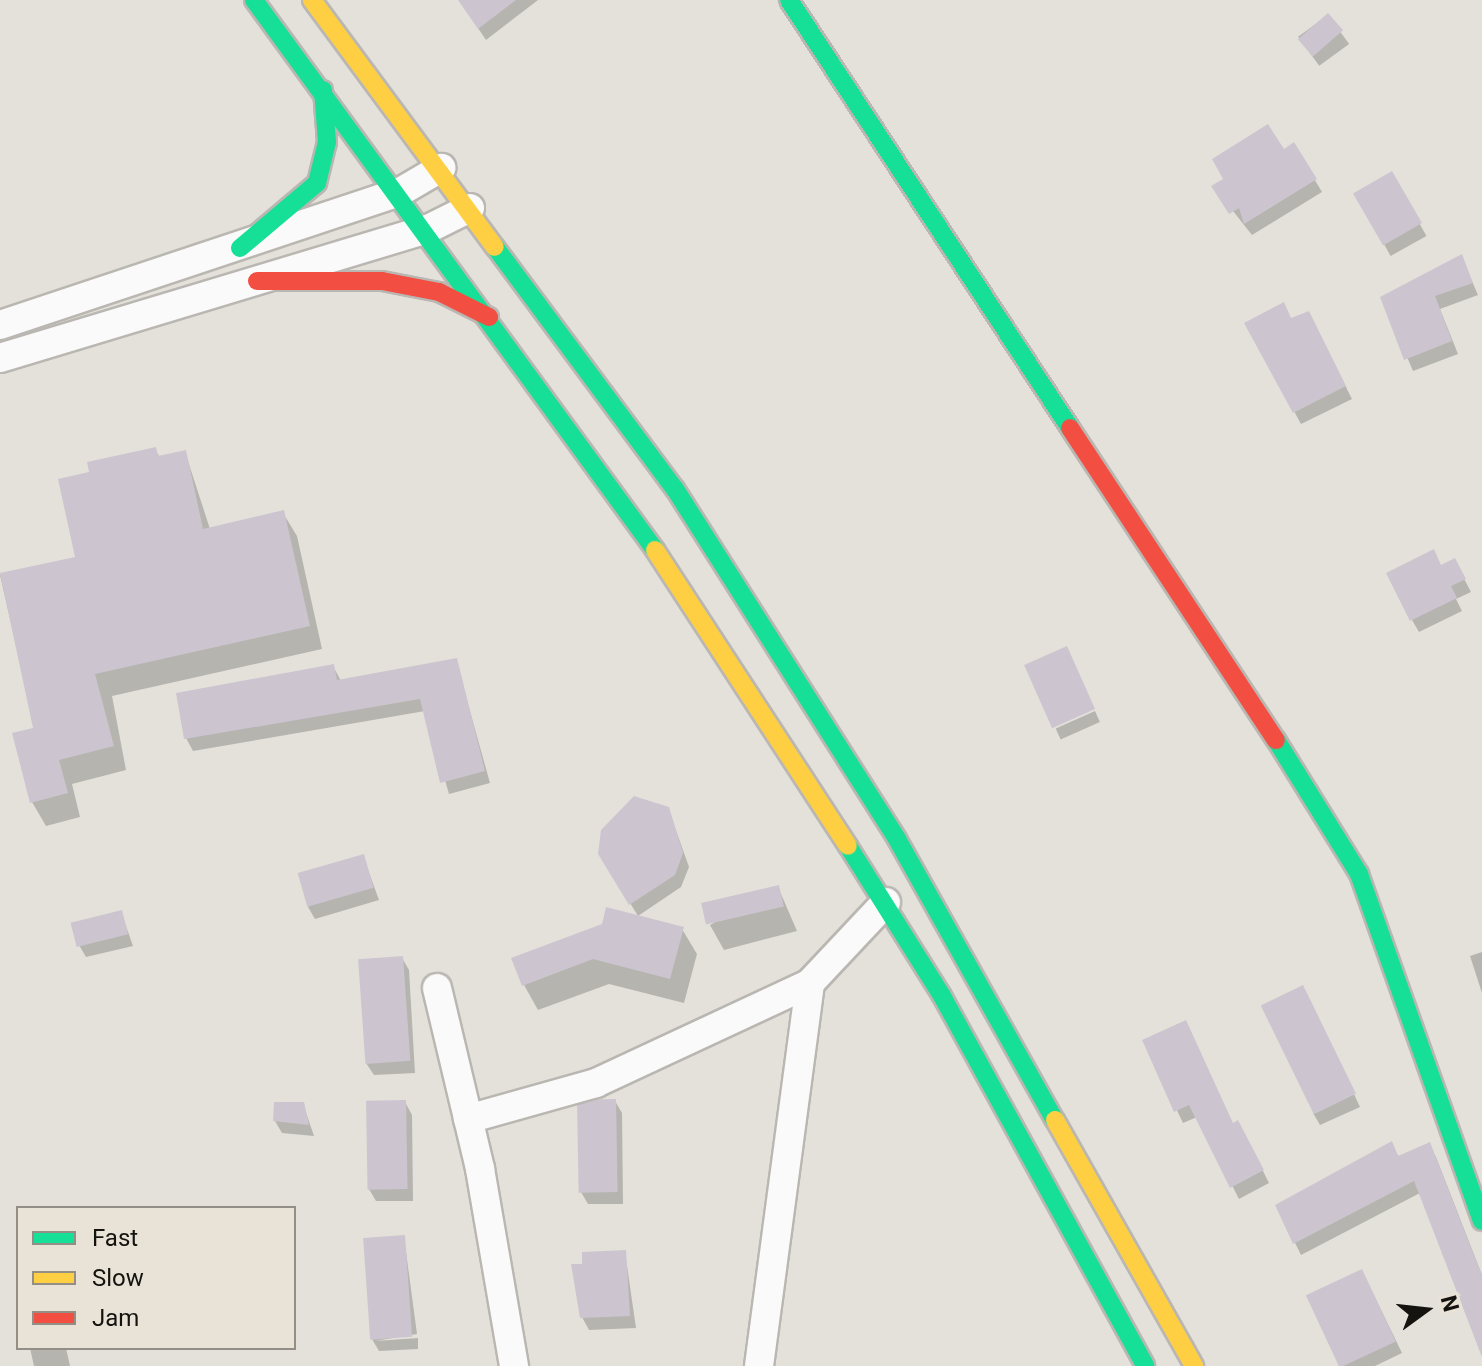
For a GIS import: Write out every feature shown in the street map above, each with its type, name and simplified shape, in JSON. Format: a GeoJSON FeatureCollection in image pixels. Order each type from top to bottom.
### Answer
{"type":"FeatureCollection","features":[{"type":"Feature","properties":{"kind":"main road"},"geometry":{"type":"LineString","coordinates":[[254,0],[493,319],[886,902],[1145,1366]]}},
{"type":"Feature","properties":{"kind":"main road"},"geometry":{"type":"LineString","coordinates":[[312,0],[441,168],[675,489],[847,760],[1062,1124],[1194,1366]]}},
{"type":"Feature","properties":{"kind":"main road"},"geometry":{"type":"LineString","coordinates":[[789,0],[1359,874],[1482,1221]]}},
{"type":"Feature","properties":{"kind":"main road"},"geometry":{"type":"LineString","coordinates":[[240,248],[317,183],[327,142],[323,90]]}},
{"type":"Feature","properties":{"kind":"main road"},"geometry":{"type":"LineString","coordinates":[[257,281],[382,281],[439,292],[493,319]]}},
{"type":"Feature","properties":{"kind":"street"},"geometry":{"type":"LineString","coordinates":[[0,325],[240,248],[400,192],[441,168]]}},
{"type":"Feature","properties":{"kind":"street"},"geometry":{"type":"LineString","coordinates":[[0,358],[428,229],[470,208]]}},
{"type":"Feature","properties":{"kind":"street"},"geometry":{"type":"LineString","coordinates":[[468,1119],[596,1083],[810,983],[886,902]]}},
{"type":"Feature","properties":{"kind":"street"},"geometry":{"type":"LineString","coordinates":[[759,1366],[810,983]]}},
{"type":"Feature","properties":{"kind":"street"},"geometry":{"type":"LineString","coordinates":[[437,988],[468,1119],[514,1366]]}},
{"type":"Feature","properties":{"kind":"building"},"geometry":{"type":"Polygon","coordinates":[[[458,0],[516,0],[478,29],[458,0]]]}},
{"type":"Feature","properties":{"kind":"building"},"geometry":{"type":"Polygon","coordinates":[[[1328,13],[1343,30],[1313,57],[1298,39],[1328,13]]]}},
{"type":"Feature","properties":{"kind":"building"},"geometry":{"type":"Polygon","coordinates":[[[1268,124],[1284,149],[1294,142],[1317,179],[1244,224],[1239,208],[1229,214],[1211,186],[1223,179],[1212,159],[1268,124]]]}},
{"type":"Feature","properties":{"kind":"building"},"geometry":{"type":"Polygon","coordinates":[[[1392,171],[1422,223],[1383,245],[1353,194],[1392,171]]]}},
{"type":"Feature","properties":{"kind":"building"},"geometry":{"type":"Polygon","coordinates":[[[1462,254],[1473,283],[1435,296],[1452,341],[1404,360],[1380,297],[1462,254]]]}},
{"type":"Feature","properties":{"kind":"building"},"geometry":{"type":"Polygon","coordinates":[[[1284,302],[1291,318],[1309,311],[1346,386],[1293,413],[1244,323],[1284,302]]]}},
{"type":"Feature","properties":{"kind":"building"},"geometry":{"type":"Polygon","coordinates":[[[156,447],[158,456],[186,450],[203,529],[284,510],[310,626],[95,674],[114,746],[59,760],[68,793],[30,803],[12,733],[33,728],[0,573],[75,557],[58,479],[89,472],[87,462],[156,447]]]}},
{"type":"Feature","properties":{"kind":"building"},"geometry":{"type":"Polygon","coordinates":[[[1434,549],[1441,565],[1455,558],[1466,579],[1451,586],[1457,598],[1410,621],[1386,573],[1434,549]]]}},
{"type":"Feature","properties":{"kind":"building"},"geometry":{"type":"Polygon","coordinates":[[[1067,646],[1095,709],[1052,728],[1024,665],[1067,646]]]}},
{"type":"Feature","properties":{"kind":"building"},"geometry":{"type":"Polygon","coordinates":[[[457,658],[485,771],[440,783],[420,699],[184,739],[176,693],[334,664],[337,680],[457,658]]]}},
{"type":"Feature","properties":{"kind":"building"},"geometry":{"type":"Polygon","coordinates":[[[634,796],[669,807],[683,853],[675,875],[629,905],[598,854],[601,830],[634,796]]]}},
{"type":"Feature","properties":{"kind":"building"},"geometry":{"type":"Polygon","coordinates":[[[364,854],[374,888],[307,907],[298,873],[364,854]]]}},
{"type":"Feature","properties":{"kind":"building"},"geometry":{"type":"Polygon","coordinates":[[[779,885],[784,906],[706,924],[701,903],[779,885]]]}},
{"type":"Feature","properties":{"kind":"building"},"geometry":{"type":"Polygon","coordinates":[[[606,907],[684,927],[670,979],[593,959],[522,986],[511,958],[602,924],[606,907]]]}},
{"type":"Feature","properties":{"kind":"building"},"geometry":{"type":"Polygon","coordinates":[[[122,910],[128,934],[77,947],[71,923],[122,910]]]}},
{"type":"Feature","properties":{"kind":"building"},"geometry":{"type":"Polygon","coordinates":[[[403,956],[410,1061],[365,1064],[358,959],[403,956]]]}},
{"type":"Feature","properties":{"kind":"building"},"geometry":{"type":"Polygon","coordinates":[[[1303,985],[1356,1094],[1314,1114],[1261,1006],[1303,985]]]}},
{"type":"Feature","properties":{"kind":"building"},"geometry":{"type":"Polygon","coordinates":[[[1186,1020],[1233,1123],[1238,1120],[1264,1170],[1230,1188],[1189,1105],[1174,1112],[1142,1040],[1186,1020]]]}},
{"type":"Feature","properties":{"kind":"building"},"geometry":{"type":"Polygon","coordinates":[[[616,1099],[618,1192],[579,1193],[577,1100],[616,1099]]]}},
{"type":"Feature","properties":{"kind":"building"},"geometry":{"type":"Polygon","coordinates":[[[406,1100],[408,1189],[368,1190],[366,1101],[406,1100]]]}},
{"type":"Feature","properties":{"kind":"building"},"geometry":{"type":"Polygon","coordinates":[[[274,1102],[304,1102],[309,1125],[273,1121],[274,1102]]]}},
{"type":"Feature","properties":{"kind":"building"},"geometry":{"type":"Polygon","coordinates":[[[1392,1141],[1398,1156],[1430,1142],[1482,1276],[1482,1357],[1414,1181],[1293,1244],[1275,1205],[1392,1141]]]}},
{"type":"Feature","properties":{"kind":"building"},"geometry":{"type":"Polygon","coordinates":[[[405,1235],[412,1337],[370,1340],[363,1238],[405,1235]]]}},
{"type":"Feature","properties":{"kind":"building"},"geometry":{"type":"Polygon","coordinates":[[[626,1250],[630,1316],[580,1318],[571,1264],[582,1264],[582,1252],[626,1250]]]}},
{"type":"Feature","properties":{"kind":"building"},"geometry":{"type":"Polygon","coordinates":[[[1362,1269],[1396,1342],[1339,1366],[1306,1295],[1362,1269]]]}},
{"type":"Feature","properties":{"kind":"traffic: fast"},"geometry":{"type":"LineString","coordinates":[[254,0],[655,550]]}},
{"type":"Feature","properties":{"kind":"traffic: fast"},"geometry":{"type":"LineString","coordinates":[[789,0],[1070,428]]}},
{"type":"Feature","properties":{"kind":"traffic: fast"},"geometry":{"type":"LineString","coordinates":[[240,248],[317,183],[327,142],[323,90]]}},
{"type":"Feature","properties":{"kind":"traffic: fast"},"geometry":{"type":"LineString","coordinates":[[495,247],[675,489],[897,839],[1055,1120]]}},
{"type":"Feature","properties":{"kind":"traffic: fast"},"geometry":{"type":"LineString","coordinates":[[1276,740],[1359,874],[1482,1221]]}},
{"type":"Feature","properties":{"kind":"traffic: fast"},"geometry":{"type":"LineString","coordinates":[[848,846],[942,996],[1145,1366]]}},
{"type":"Feature","properties":{"kind":"traffic: slow"},"geometry":{"type":"LineString","coordinates":[[312,0],[495,247]]}},
{"type":"Feature","properties":{"kind":"traffic: slow"},"geometry":{"type":"LineString","coordinates":[[655,550],[848,846]]}},
{"type":"Feature","properties":{"kind":"traffic: slow"},"geometry":{"type":"LineString","coordinates":[[1055,1120],[1194,1366]]}},
{"type":"Feature","properties":{"kind":"traffic: jam"},"geometry":{"type":"LineString","coordinates":[[257,281],[382,281],[439,292],[489,317]]}},
{"type":"Feature","properties":{"kind":"traffic: jam"},"geometry":{"type":"LineString","coordinates":[[1070,428],[1276,740]]}}]}
